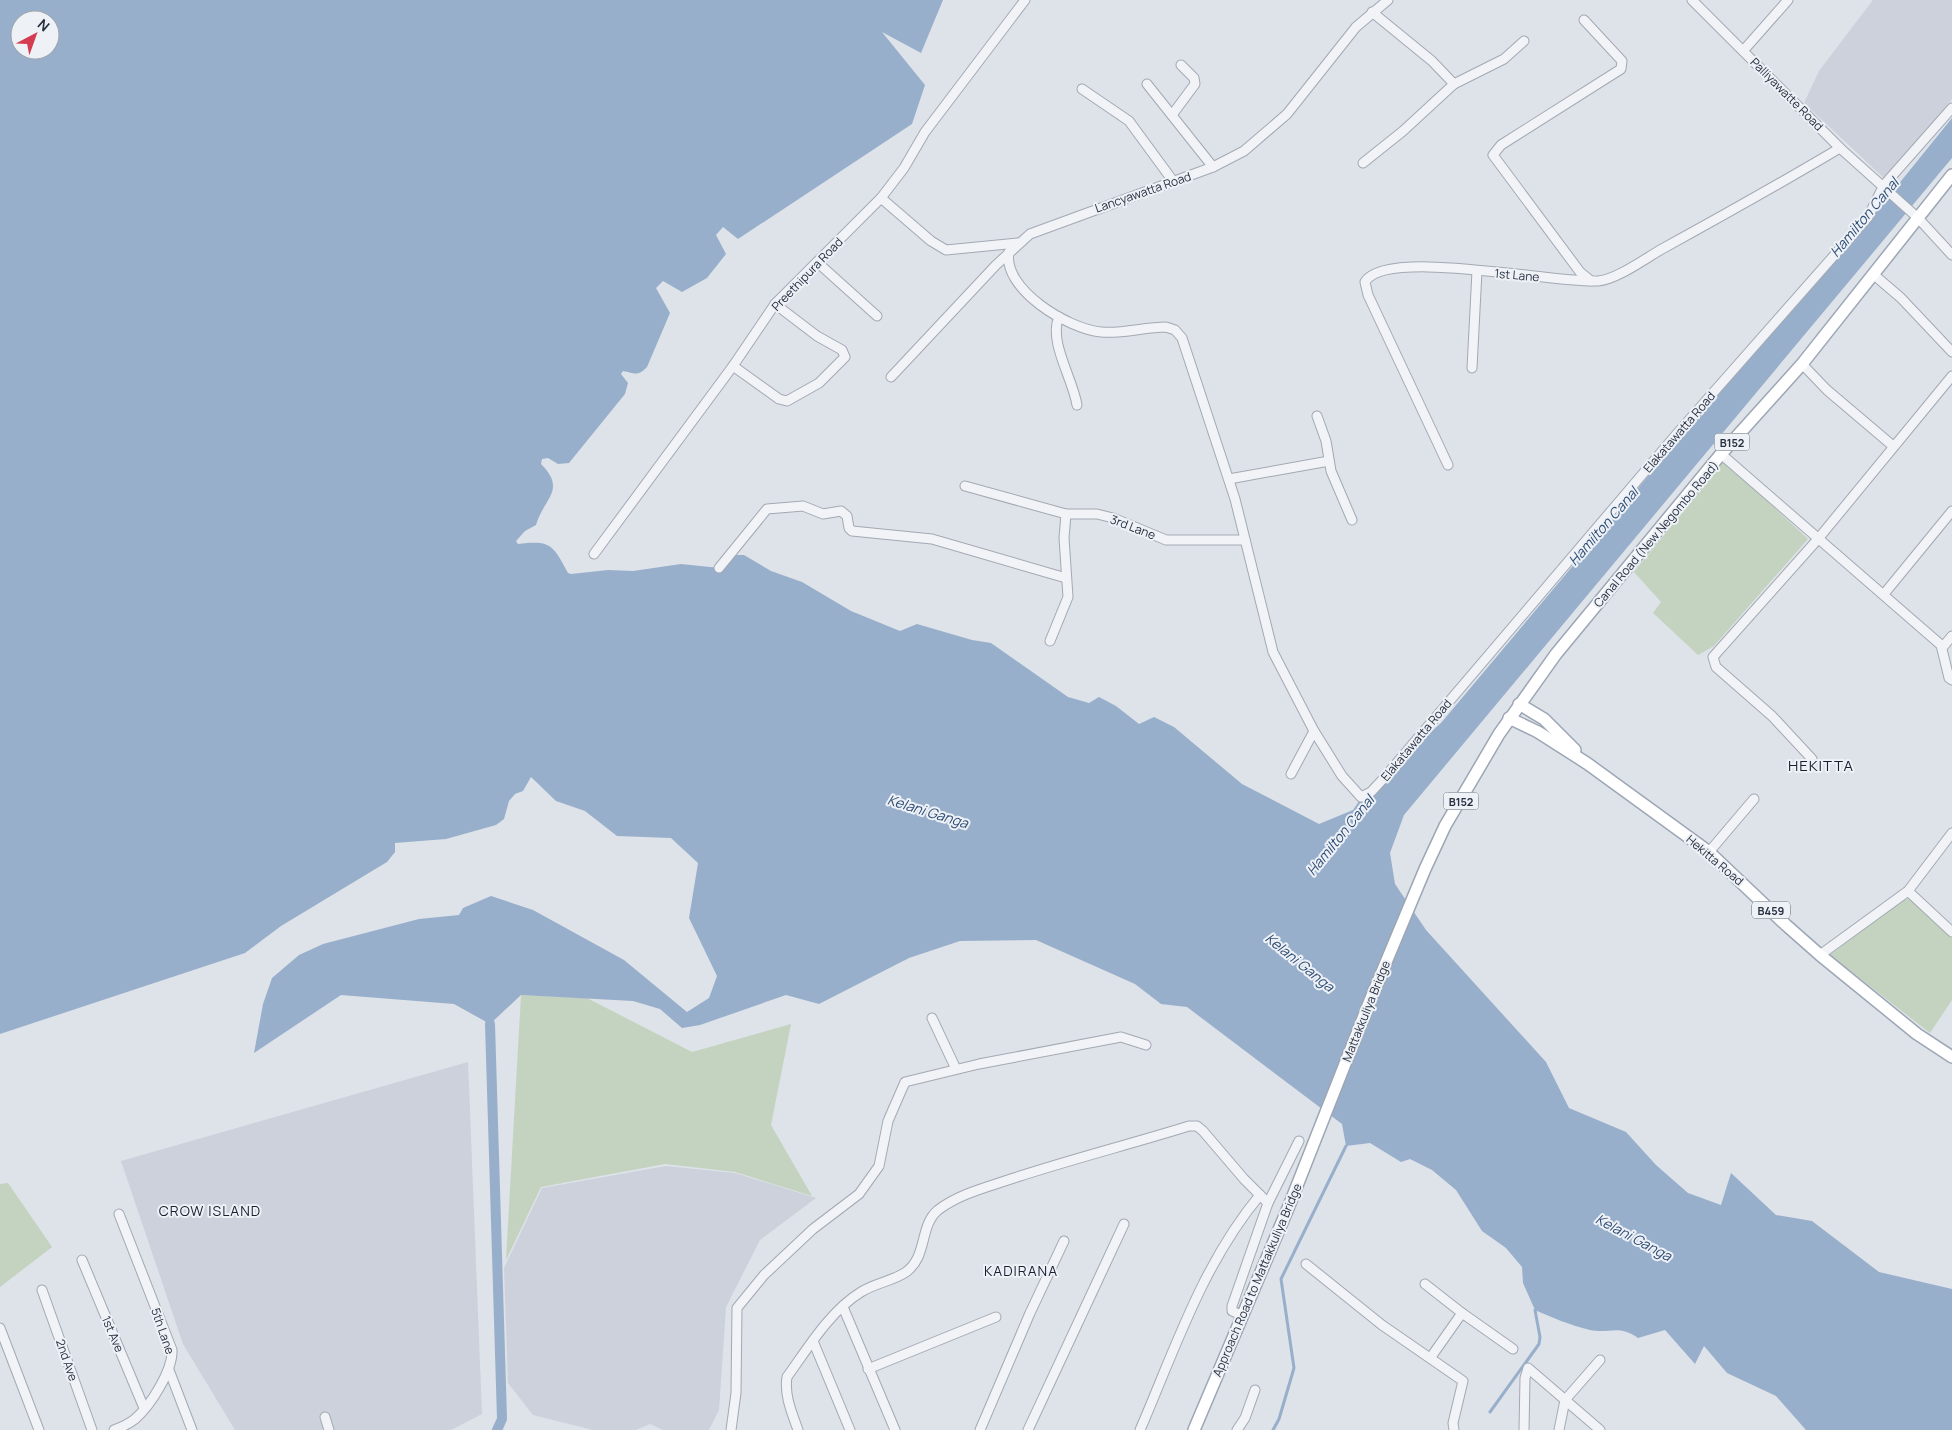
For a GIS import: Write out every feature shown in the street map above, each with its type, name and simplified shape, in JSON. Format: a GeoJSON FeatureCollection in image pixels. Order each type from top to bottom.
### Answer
{"type":"FeatureCollection","features":[{"type":"Feature","properties":{"kind":"main road","name":"Canal Road (New Negombo Road)"},"geometry":{"type":"LineString","coordinates":[[1414,894],[1445,826],[1509,718],[1556,654],[1722,454],[1802,364],[1952,175]]}},
{"type":"Feature","properties":{"kind":"main road","name":"Hekitta Road"},"geometry":{"type":"LineString","coordinates":[[1519,704],[1544,719],[1588,764]]}},
{"type":"Feature","properties":{"kind":"main road","name":"Hekitta Road"},"geometry":{"type":"LineString","coordinates":[[1509,718],[1538,732],[1588,764],[1710,852],[1820,955],[1917,1034],[1952,1057]]}},
{"type":"Feature","properties":{"kind":"main road","name":"Mattakkuliya Bridge"},"geometry":{"type":"LineString","coordinates":[[1320,1129],[1414,894]]}},
{"type":"Feature","properties":{"kind":"main road","name":"Approach Road to Mattakkuliya Bridge"},"geometry":{"type":"LineString","coordinates":[[1194,1430],[1320,1129]]}},
{"type":"Feature","properties":{"kind":"street","name":"Preethipura Road"},"geometry":{"type":"LineString","coordinates":[[594,554],[733,366],[775,304],[881,198],[904,168],[925,132],[1025,0]]}},
{"type":"Feature","properties":{"kind":"street","name":"Lancyawatta Road"},"geometry":{"type":"LineString","coordinates":[[891,377],[1018,243],[1046,227],[1213,168],[1244,151],[1278,122],[1326,62],[1372,12],[1388,0]]}},
{"type":"Feature","properties":{"kind":"street","name":"Palliyawatte Road"},"geometry":{"type":"LineString","coordinates":[[1692,0],[1840,148],[1918,218],[1952,255]]}},
{"type":"Feature","properties":{"kind":"street"},"geometry":{"type":"LineString","coordinates":[[1743,51],[1788,0]]}},
{"type":"Feature","properties":{"kind":"street"},"geometry":{"type":"LineString","coordinates":[[1372,12],[1437,65],[1454,84]]}},
{"type":"Feature","properties":{"kind":"street"},"geometry":{"type":"LineString","coordinates":[[1584,20],[1622,61],[1621,69],[1501,145],[1494,155],[1580,272],[1592,281]]}},
{"type":"Feature","properties":{"kind":"street"},"geometry":{"type":"LineString","coordinates":[[1363,163],[1403,131],[1454,84],[1504,59],[1524,41]]}},
{"type":"Feature","properties":{"kind":"street"},"geometry":{"type":"LineString","coordinates":[[1172,114],[1195,84],[1194,78],[1181,65]]}},
{"type":"Feature","properties":{"kind":"street"},"geometry":{"type":"LineString","coordinates":[[1147,84],[1213,168]]}},
{"type":"Feature","properties":{"kind":"street"},"geometry":{"type":"LineString","coordinates":[[1082,89],[1129,121],[1173,181]]}},
{"type":"Feature","properties":{"kind":"street","name":"Elakatawatta Road"},"geometry":{"type":"LineString","coordinates":[[1314,731],[1342,776],[1361,797],[1371,792],[1676,436],[1868,217],[1884,186],[1952,108]]}},
{"type":"Feature","properties":{"kind":"street","name":"1st Lane"},"geometry":{"type":"LineString","coordinates":[[1448,466],[1368,295],[1366,282],[1373,274],[1398,266],[1455,267],[1477,271],[1592,281],[1604,280],[1770,190],[1840,148]]}},
{"type":"Feature","properties":{"kind":"street"},"geometry":{"type":"LineString","coordinates":[[881,198],[931,241],[946,250],[1018,243]]}},
{"type":"Feature","properties":{"kind":"street"},"geometry":{"type":"LineString","coordinates":[[1009,252],[1007,261],[1009,269],[1020,286],[1059,317],[1099,332],[1166,327],[1179,334],[1229,479],[1273,652],[1314,731],[1290,774]]}},
{"type":"Feature","properties":{"kind":"street"},"geometry":{"type":"LineString","coordinates":[[817,262],[878,316]]}},
{"type":"Feature","properties":{"kind":"street"},"geometry":{"type":"LineString","coordinates":[[1472,368],[1477,271]]}},
{"type":"Feature","properties":{"kind":"street"},"geometry":{"type":"LineString","coordinates":[[1873,274],[1901,298],[1952,352]]}},
{"type":"Feature","properties":{"kind":"street"},"geometry":{"type":"LineString","coordinates":[[733,366],[778,399],[787,401],[819,383],[845,357],[846,354],[842,350],[817,336],[775,304]]}},
{"type":"Feature","properties":{"kind":"street"},"geometry":{"type":"LineString","coordinates":[[1059,317],[1056,326],[1057,338],[1077,405]]}},
{"type":"Feature","properties":{"kind":"street"},"geometry":{"type":"LineString","coordinates":[[1802,364],[1827,390],[1893,446]]}},
{"type":"Feature","properties":{"kind":"street"},"geometry":{"type":"LineString","coordinates":[[1812,759],[1772,716],[1716,667],[1713,657],[1818,538],[1952,376]]}},
{"type":"Feature","properties":{"kind":"street"},"geometry":{"type":"LineString","coordinates":[[1317,416],[1326,440],[1329,461],[1352,520]]}},
{"type":"Feature","properties":{"kind":"street"},"geometry":{"type":"LineString","coordinates":[[1722,454],[1884,594],[1942,648],[1949,678],[1952,680]]}},
{"type":"Feature","properties":{"kind":"street"},"geometry":{"type":"LineString","coordinates":[[1229,479],[1329,461]]}},
{"type":"Feature","properties":{"kind":"street","name":"3rd Lane"},"geometry":{"type":"LineString","coordinates":[[964,486],[1066,514],[1097,514],[1113,518],[1166,540],[1245,540]]}},
{"type":"Feature","properties":{"kind":"street"},"geometry":{"type":"LineString","coordinates":[[719,568],[767,508],[803,506],[818,514],[841,511],[847,516],[849,528],[852,530],[932,539],[1066,578]]}},
{"type":"Feature","properties":{"kind":"street"},"geometry":{"type":"LineString","coordinates":[[1884,594],[1952,511]]}},
{"type":"Feature","properties":{"kind":"street"},"geometry":{"type":"LineString","coordinates":[[1050,641],[1066,604],[1064,538],[1066,514]]}},
{"type":"Feature","properties":{"kind":"street"},"geometry":{"type":"LineString","coordinates":[[1942,648],[1952,636]]}},
{"type":"Feature","properties":{"kind":"street"},"geometry":{"type":"LineString","coordinates":[[1710,852],[1754,799]]}},
{"type":"Feature","properties":{"kind":"street"},"geometry":{"type":"LineString","coordinates":[[1820,955],[1908,891],[1952,833]]}},
{"type":"Feature","properties":{"kind":"street"},"geometry":{"type":"LineString","coordinates":[[1908,891],[1952,932]]}},
{"type":"Feature","properties":{"kind":"street"},"geometry":{"type":"LineString","coordinates":[[932,1018],[956,1070]]}},
{"type":"Feature","properties":{"kind":"street"},"geometry":{"type":"LineString","coordinates":[[731,1430],[736,1393],[737,1308],[771,1268],[813,1229],[859,1194],[879,1166],[888,1121],[905,1082],[1121,1037],[1146,1044]]}},
{"type":"Feature","properties":{"kind":"street"},"geometry":{"type":"LineString","coordinates":[[798,1430],[790,1409],[786,1386],[787,1377],[813,1341],[843,1307],[861,1292],[906,1272],[914,1264],[920,1257],[930,1218],[957,1196],[1087,1155],[1136,1143],[1189,1126],[1197,1126],[1268,1203]]}},
{"type":"Feature","properties":{"kind":"street"},"geometry":{"type":"LineString","coordinates":[[1241,1315],[1232,1311],[1232,1306],[1268,1203],[1299,1141]]}},
{"type":"Feature","properties":{"kind":"street"},"geometry":{"type":"LineString","coordinates":[[1140,1430],[1211,1265],[1239,1221],[1260,1196]]}},
{"type":"Feature","properties":{"kind":"street","name":"5th Lane"},"geometry":{"type":"LineString","coordinates":[[114,1430],[124,1428],[135,1419],[169,1370],[173,1360],[172,1350],[119,1214]]}},
{"type":"Feature","properties":{"kind":"street"},"geometry":{"type":"LineString","coordinates":[[1028,1430],[1124,1224]]}},
{"type":"Feature","properties":{"kind":"street"},"geometry":{"type":"LineString","coordinates":[[980,1430],[1030,1313],[1064,1241]]}},
{"type":"Feature","properties":{"kind":"street","name":"1st Ave"},"geometry":{"type":"LineString","coordinates":[[82,1260],[144,1408]]}},
{"type":"Feature","properties":{"kind":"street"},"geometry":{"type":"LineString","coordinates":[[1306,1264],[1382,1325],[1431,1357],[1463,1381],[1453,1423],[1454,1430]]}},
{"type":"Feature","properties":{"kind":"street"},"geometry":{"type":"LineString","coordinates":[[1425,1284],[1514,1349]]}},
{"type":"Feature","properties":{"kind":"street","name":"2nd Ave"},"geometry":{"type":"LineString","coordinates":[[42,1290],[92,1430]]}},
{"type":"Feature","properties":{"kind":"street"},"geometry":{"type":"LineString","coordinates":[[843,1307],[894,1430]]}},
{"type":"Feature","properties":{"kind":"street"},"geometry":{"type":"LineString","coordinates":[[1431,1357],[1462,1312]]}},
{"type":"Feature","properties":{"kind":"street"},"geometry":{"type":"LineString","coordinates":[[868,1369],[996,1317]]}},
{"type":"Feature","properties":{"kind":"street"},"geometry":{"type":"LineString","coordinates":[[0,1328],[39,1430]]}},
{"type":"Feature","properties":{"kind":"street"},"geometry":{"type":"LineString","coordinates":[[813,1341],[850,1430]]}},
{"type":"Feature","properties":{"kind":"street"},"geometry":{"type":"LineString","coordinates":[[1559,1430],[1565,1400],[1600,1360]]}},
{"type":"Feature","properties":{"kind":"street"},"geometry":{"type":"LineString","coordinates":[[1524,1430],[1525,1378],[1528,1368],[1600,1430]]}},
{"type":"Feature","properties":{"kind":"street"},"geometry":{"type":"LineString","coordinates":[[169,1370],[192,1430]]}},
{"type":"Feature","properties":{"kind":"street"},"geometry":{"type":"LineString","coordinates":[[1237,1430],[1245,1418],[1255,1390]]}},
{"type":"Feature","properties":{"kind":"street"},"geometry":{"type":"LineString","coordinates":[[325,1417],[329,1430]]}},
{"type":"Feature","properties":{"kind":"shaded area"},"geometry":{"type":"Polygon","coordinates":[[[1873,0],[1952,0],[1952,99],[1885,179],[1804,103],[1819,71],[1873,0]]]}},
{"type":"Feature","properties":{"kind":"shaded area"},"geometry":{"type":"Polygon","coordinates":[[[468,1062],[482,1414],[451,1430],[235,1430],[183,1344],[121,1161],[468,1062]]]}},
{"type":"Feature","properties":{"kind":"shaded area"},"geometry":{"type":"Polygon","coordinates":[[[666,1166],[735,1173],[816,1198],[760,1240],[726,1307],[719,1410],[710,1428],[708,1430],[663,1430],[650,1424],[636,1430],[593,1430],[533,1415],[508,1383],[504,1268],[542,1188],[666,1166]]]}},
{"type":"Feature","properties":{"kind":"green space"},"geometry":{"type":"Polygon","coordinates":[[[1724,461],[1808,539],[1714,646],[1698,655],[1653,613],[1661,602],[1634,572],[1724,461]]]}},
{"type":"Feature","properties":{"kind":"green space"},"geometry":{"type":"Polygon","coordinates":[[[1910,899],[1952,937],[1952,1000],[1930,1033],[1830,955],[1903,900],[1910,899]]]}},
{"type":"Feature","properties":{"kind":"green space"},"geometry":{"type":"Polygon","coordinates":[[[521,995],[587,998],[692,1052],[791,1024],[771,1125],[812,1196],[735,1172],[665,1164],[541,1187],[506,1260],[521,995]]]}},
{"type":"Feature","properties":{"kind":"green space"},"geometry":{"type":"Polygon","coordinates":[[[8,1183],[52,1247],[0,1287],[0,1184],[8,1183]]]}},
{"type":"Feature","properties":{"kind":"water"},"geometry":{"type":"Polygon","coordinates":[[[0,0],[943,0],[921,53],[882,32],[925,85],[912,124],[738,239],[723,227],[716,235],[726,254],[707,278],[682,292],[663,281],[656,288],[670,313],[647,367],[638,373],[623,371],[621,374],[628,383],[625,394],[569,463],[558,464],[548,458],[542,459],[541,464],[549,473],[553,488],[536,525],[525,531],[516,541],[518,544],[538,543],[550,546],[568,573],[571,574],[608,570],[633,571],[681,564],[720,568],[732,555],[744,555],[771,571],[802,582],[851,611],[900,631],[917,624],[972,640],[991,643],[1068,697],[1089,703],[1099,697],[1116,706],[1139,724],[1154,717],[1174,727],[1242,784],[1319,824],[1353,810],[1371,784],[1441,723],[1665,456],[1872,217],[1952,118],[1952,158],[1404,815],[1390,853],[1395,884],[1426,930],[1546,1062],[1569,1108],[1626,1132],[1656,1165],[1688,1193],[1721,1205],[1731,1173],[1776,1215],[1812,1221],[1879,1272],[1952,1289],[1952,1430],[1806,1430],[1776,1396],[1727,1373],[1704,1346],[1695,1364],[1665,1330],[1638,1338],[1619,1330],[1590,1330],[1535,1310],[1523,1283],[1522,1267],[1506,1248],[1482,1231],[1456,1190],[1432,1170],[1410,1159],[1401,1162],[1370,1143],[1346,1146],[1342,1124],[1187,1007],[1161,1004],[1135,984],[1036,940],[960,941],[909,958],[819,1004],[786,995],[700,1025],[682,1028],[660,1009],[633,1001],[521,995],[490,1024],[454,1004],[341,995],[254,1053],[263,1004],[272,978],[299,955],[323,944],[419,919],[459,915],[463,908],[491,896],[533,910],[624,960],[687,1012],[709,998],[717,976],[689,918],[698,863],[671,838],[617,836],[585,811],[556,801],[531,777],[523,791],[515,794],[509,801],[504,819],[496,825],[446,839],[395,843],[395,852],[387,862],[281,926],[245,953],[0,1034],[0,0]]]}},
{"type":"Feature","properties":{"kind":"waterway"},"geometry":{"type":"LineString","coordinates":[[490,1024],[502,1419],[497,1430]]}},
{"type":"Feature","properties":{"kind":"waterway"},"geometry":{"type":"LineString","coordinates":[[1273,1430],[1279,1419],[1294,1368],[1281,1279],[1346,1146]]}},
{"type":"Feature","properties":{"kind":"waterway"},"geometry":{"type":"LineString","coordinates":[[1490,1412],[1539,1344],[1540,1337],[1535,1310]]}},
{"type":"Feature","properties":{"kind":"district","name":"HEKITTA"},"geometry":{"type":"Point","coordinates":[1821,765]}},
{"type":"Feature","properties":{"kind":"district","name":"CROW ISLAND"},"geometry":{"type":"Point","coordinates":[210,1210]}},
{"type":"Feature","properties":{"kind":"district","name":"KADIRANA"},"geometry":{"type":"Point","coordinates":[1021,1270]}},
{"type":"Feature","properties":{"kind":"water label","name":"Hamilton Canal"},"geometry":{"type":"Point","coordinates":[1864,217]}},
{"type":"Feature","properties":{"kind":"water label","name":"Hamilton Canal"},"geometry":{"type":"Point","coordinates":[1603,526]}},
{"type":"Feature","properties":{"kind":"water label","name":"Kelani Ganga"},"geometry":{"type":"Point","coordinates":[928,811]}},
{"type":"Feature","properties":{"kind":"water label","name":"Hamilton Canal"},"geometry":{"type":"Point","coordinates":[1340,835]}},
{"type":"Feature","properties":{"kind":"water label","name":"Kelani Ganga"},"geometry":{"type":"Point","coordinates":[1300,962]}},
{"type":"Feature","properties":{"kind":"water label","name":"Kelani Ganga"},"geometry":{"type":"Point","coordinates":[1634,1237]}}]}
